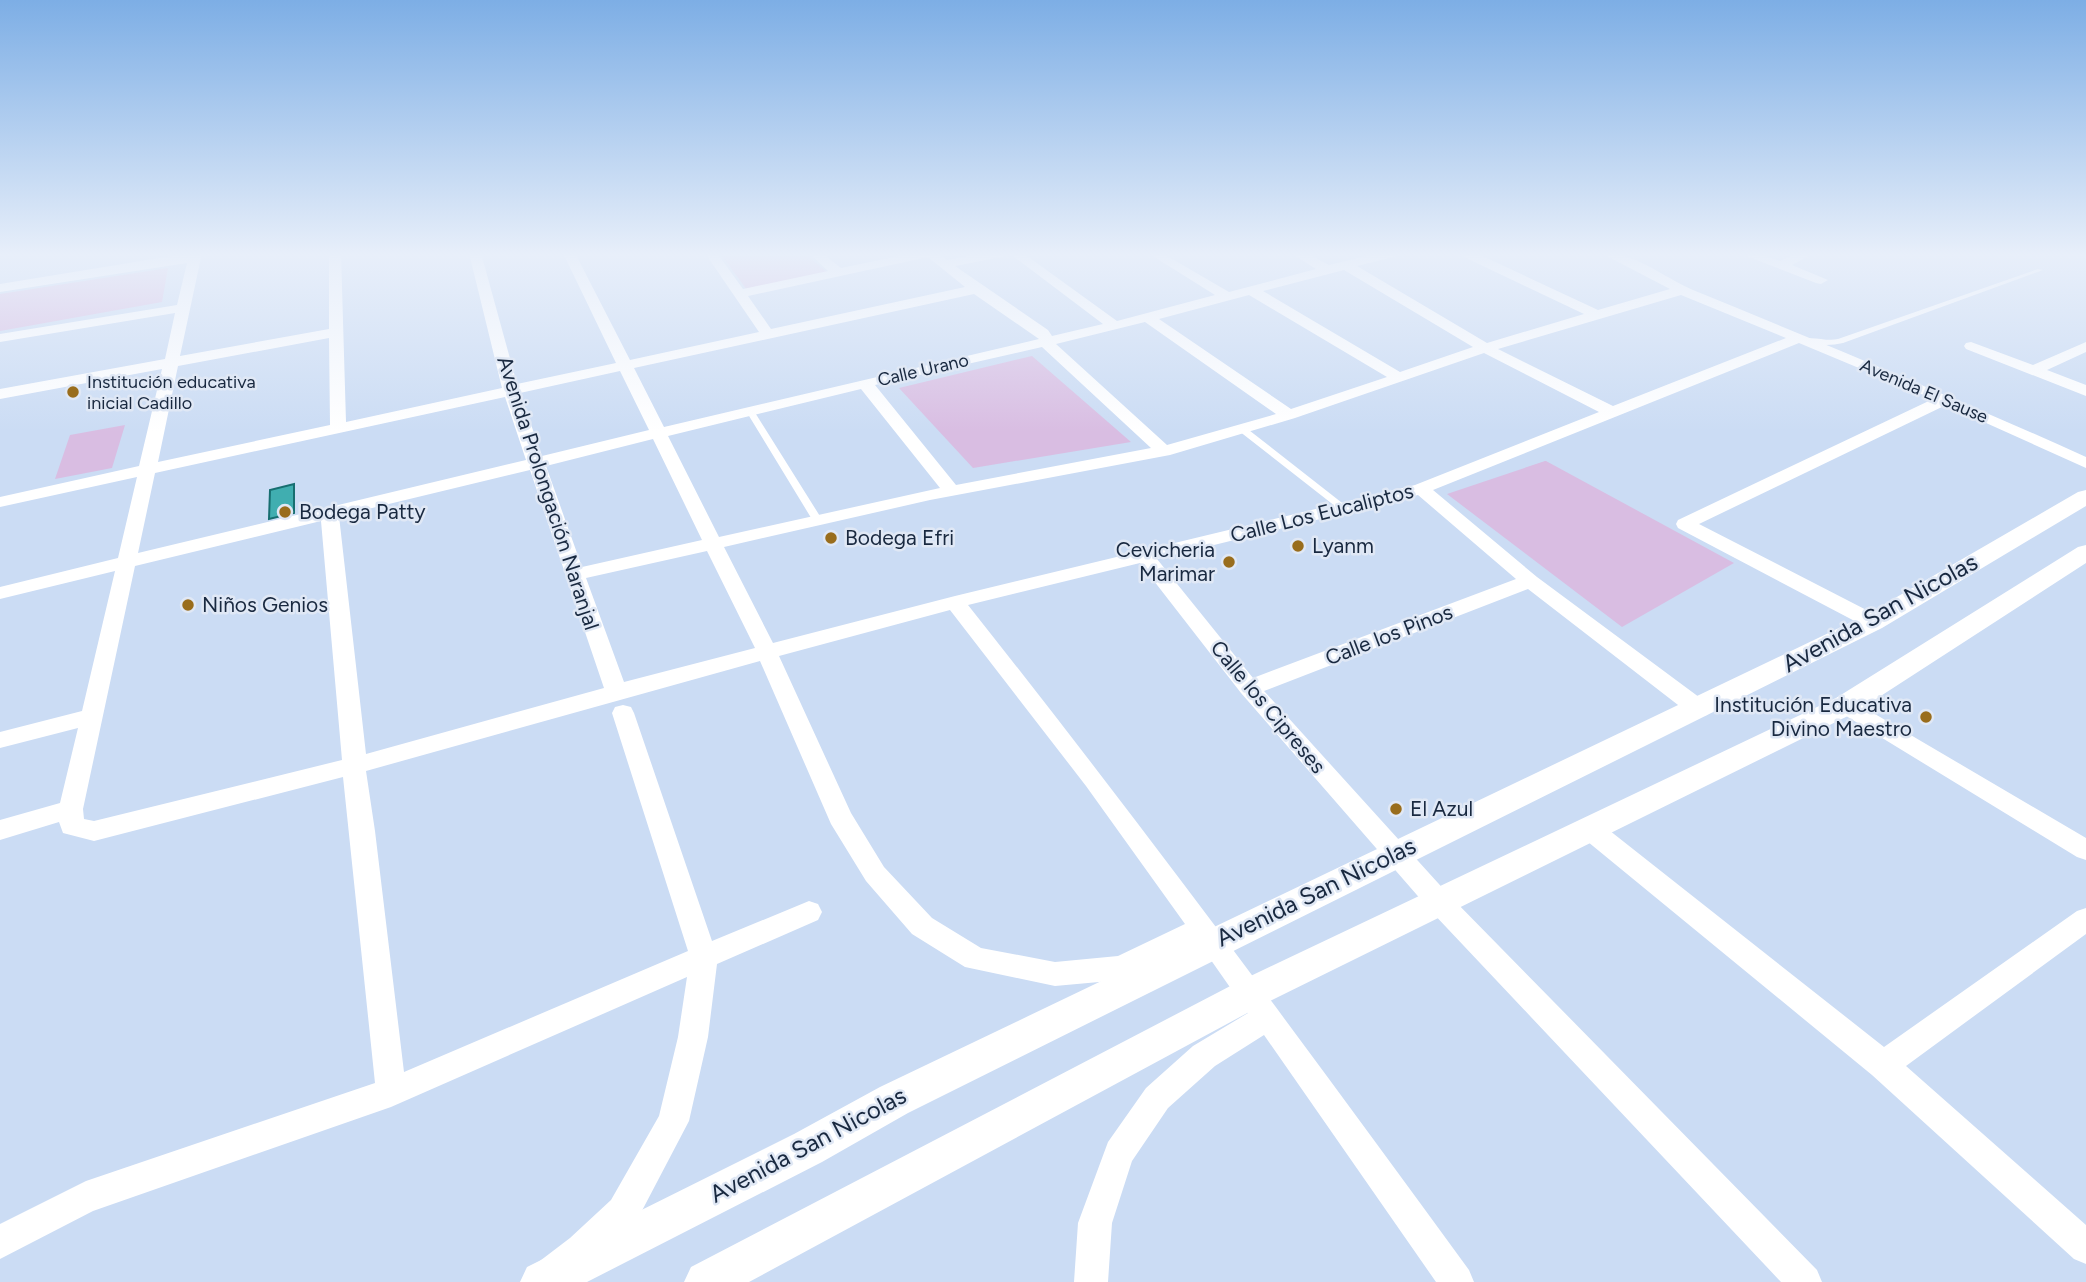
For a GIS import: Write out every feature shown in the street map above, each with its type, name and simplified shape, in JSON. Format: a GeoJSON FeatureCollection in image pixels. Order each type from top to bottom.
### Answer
{"type":"FeatureCollection","features":[{"type":"Feature","properties":{"kind":"street"},"geometry":{"type":"LineString","coordinates":[[0,338],[149,313]]}},
{"type":"Feature","properties":{"kind":"street"},"geometry":{"type":"LineString","coordinates":[[0,830],[71,809],[182,313]]}},
{"type":"Feature","properties":{"kind":"street"},"geometry":{"type":"LineString","coordinates":[[336,313],[338,429]]}},
{"type":"Feature","properties":{"kind":"street","name":"Avenida Prolongación Naranjal"},"geometry":{"type":"LineString","coordinates":[[491,313],[511,391],[534,463],[619,703],[704,957],[693,1037],[673,1121],[623,1212],[582,1250],[541,1282]]}},
{"type":"Feature","properties":{"kind":"street"},"geometry":{"type":"LineString","coordinates":[[598,313],[767,653],[841,817],[875,874],[922,926],[975,959],[1055,974],[1121,968],[1209,935]]}},
{"type":"Feature","properties":{"kind":"street"},"geometry":{"type":"LineString","coordinates":[[752,313],[768,335]]}},
{"type":"Feature","properties":{"kind":"street"},"geometry":{"type":"LineString","coordinates":[[0,502],[868,313]]}},
{"type":"Feature","properties":{"kind":"street"},"geometry":{"type":"LineString","coordinates":[[1012,313],[1043,333],[1051,350],[1164,451]]}},
{"type":"Feature","properties":{"kind":"street"},"geometry":{"type":"LineString","coordinates":[[1097,313],[1115,326]]}},
{"type":"Feature","properties":{"kind":"street","name":"Calle Urano"},"geometry":{"type":"LineString","coordinates":[[0,593],[1164,313]]}},
{"type":"Feature","properties":{"kind":"street"},"geometry":{"type":"LineString","coordinates":[[1290,313],[1400,378]]}},
{"type":"Feature","properties":{"kind":"street"},"geometry":{"type":"LineString","coordinates":[[1426,313],[1485,348],[1614,413]]}},
{"type":"Feature","properties":{"kind":"street"},"geometry":{"type":"LineString","coordinates":[[1591,313],[1598,316]]}},
{"type":"Feature","properties":{"kind":"street"},"geometry":{"type":"LineString","coordinates":[[572,575],[952,491],[1164,451],[1289,415],[1485,348],[1608,313]]}},
{"type":"Feature","properties":{"kind":"street","name":"Avenida El Sause"},"geometry":{"type":"LineString","coordinates":[[1738,313],[1947,399],[2086,463]]}},
{"type":"Feature","properties":{"kind":"street"},"geometry":{"type":"LineString","coordinates":[[1147,317],[1289,415]]}},
{"type":"Feature","properties":{"kind":"street"},"geometry":{"type":"LineString","coordinates":[[0,394],[336,332]]}},
{"type":"Feature","properties":{"kind":"street","name":"Calle Los Eucaliptos"},"geometry":{"type":"LineString","coordinates":[[71,809],[72,826],[94,831],[619,703],[706,667],[956,602],[1420,489],[1799,338]]}},
{"type":"Feature","properties":{"kind":"street"},"geometry":{"type":"LineString","coordinates":[[1970,346],[2086,391]]}},
{"type":"Feature","properties":{"kind":"street"},"geometry":{"type":"LineString","coordinates":[[2034,371],[2086,346]]}},
{"type":"Feature","properties":{"kind":"street"},"geometry":{"type":"LineString","coordinates":[[865,383],[952,491]]}},
{"type":"Feature","properties":{"kind":"street"},"geometry":{"type":"LineString","coordinates":[[1873,622],[1685,524],[1947,399]]}},
{"type":"Feature","properties":{"kind":"street"},"geometry":{"type":"LineString","coordinates":[[1420,489],[1530,581],[1699,709]]}},
{"type":"Feature","properties":{"kind":"street","name":"Avenida San Nicolas"},"geometry":{"type":"LineString","coordinates":[[541,1282],[808,1148],[1209,935],[1396,853],[1699,709],[1873,622],[2086,498]]}},
{"type":"Feature","properties":{"kind":"street"},"geometry":{"type":"LineString","coordinates":[[329,513],[353,766],[363,831],[391,1092]]}},
{"type":"Feature","properties":{"kind":"street"},"geometry":{"type":"LineString","coordinates":[[706,1282],[1259,1005],[1439,902],[1846,705],[2086,552]]}},
{"type":"Feature","properties":{"kind":"street","name":"Calle los Cipreses"},"geometry":{"type":"LineString","coordinates":[[1145,556],[1248,688],[1439,902],[1805,1282]]}},
{"type":"Feature","properties":{"kind":"street","name":"Calle los Pinos"},"geometry":{"type":"LineString","coordinates":[[1248,688],[1530,581]]}},
{"type":"Feature","properties":{"kind":"street"},"geometry":{"type":"LineString","coordinates":[[956,602],[1094,780],[1209,935],[1457,1282]]}},
{"type":"Feature","properties":{"kind":"street"},"geometry":{"type":"LineString","coordinates":[[1846,705],[2086,850]]}},
{"type":"Feature","properties":{"kind":"street"},"geometry":{"type":"LineString","coordinates":[[0,740],[92,716]]}},
{"type":"Feature","properties":{"kind":"street"},"geometry":{"type":"LineString","coordinates":[[1591,830],[1883,1065],[2086,1247]]}},
{"type":"Feature","properties":{"kind":"street"},"geometry":{"type":"LineString","coordinates":[[0,1242],[86,1197],[391,1092],[809,912]]}},
{"type":"Feature","properties":{"kind":"street"},"geometry":{"type":"LineString","coordinates":[[1883,1065],[2086,919]]}},
{"type":"Feature","properties":{"kind":"street"},"geometry":{"type":"LineString","coordinates":[[1091,1282],[1095,1223],[1119,1153],[1157,1098],[1259,1005]]}},
{"type":"Feature","properties":{"kind":"lane"},"geometry":{"type":"LineString","coordinates":[[1799,338],[1822,343],[1840,341],[1919,313]]}},
{"type":"Feature","properties":{"kind":"lane"},"geometry":{"type":"LineString","coordinates":[[750,411],[818,521]]}},
{"type":"Feature","properties":{"kind":"lane"},"geometry":{"type":"LineString","coordinates":[[1242,429],[1343,508]]}},
{"type":"Feature","properties":{"kind":"shaded area"},"geometry":{"type":"Polygon","coordinates":[[[0,313],[102,313],[0,331],[0,313]]]}},
{"type":"Feature","properties":{"kind":"shaded area"},"geometry":{"type":"Polygon","coordinates":[[[1032,356],[1131,442],[973,468],[899,388],[1032,356]]]}},
{"type":"Feature","properties":{"kind":"shaded area"},"geometry":{"type":"Polygon","coordinates":[[[125,425],[112,468],[55,479],[70,435],[125,425]]]}},
{"type":"Feature","properties":{"kind":"shaded area"},"geometry":{"type":"Polygon","coordinates":[[[1545,461],[1734,563],[1622,627],[1447,494],[1545,461]]]}},
{"type":"Feature","properties":{"kind":"building"},"geometry":{"type":"Polygon","coordinates":[[[294,484],[294,513],[269,519],[270,490],[294,484]]]}},
{"type":"Feature","properties":{"kind":"place","name":"Institución educativa inicial Cadillo"},"geometry":{"type":"Point","coordinates":[73,392]}},
{"type":"Feature","properties":{"kind":"place","name":"Bodega Patty"},"geometry":{"type":"Point","coordinates":[285,512]}},
{"type":"Feature","properties":{"kind":"place","name":"Bodega Efri"},"geometry":{"type":"Point","coordinates":[831,538]}},
{"type":"Feature","properties":{"kind":"place","name":"Lyanm"},"geometry":{"type":"Point","coordinates":[1298,546]}},
{"type":"Feature","properties":{"kind":"place","name":"Cevicheria Marimar"},"geometry":{"type":"Point","coordinates":[1229,562]}},
{"type":"Feature","properties":{"kind":"place","name":"Niños Genios"},"geometry":{"type":"Point","coordinates":[188,605]}},
{"type":"Feature","properties":{"kind":"place","name":"Institución Educativa Divino Maestro"},"geometry":{"type":"Point","coordinates":[1926,717]}},
{"type":"Feature","properties":{"kind":"place","name":"El Azul"},"geometry":{"type":"Point","coordinates":[1396,809]}}]}
